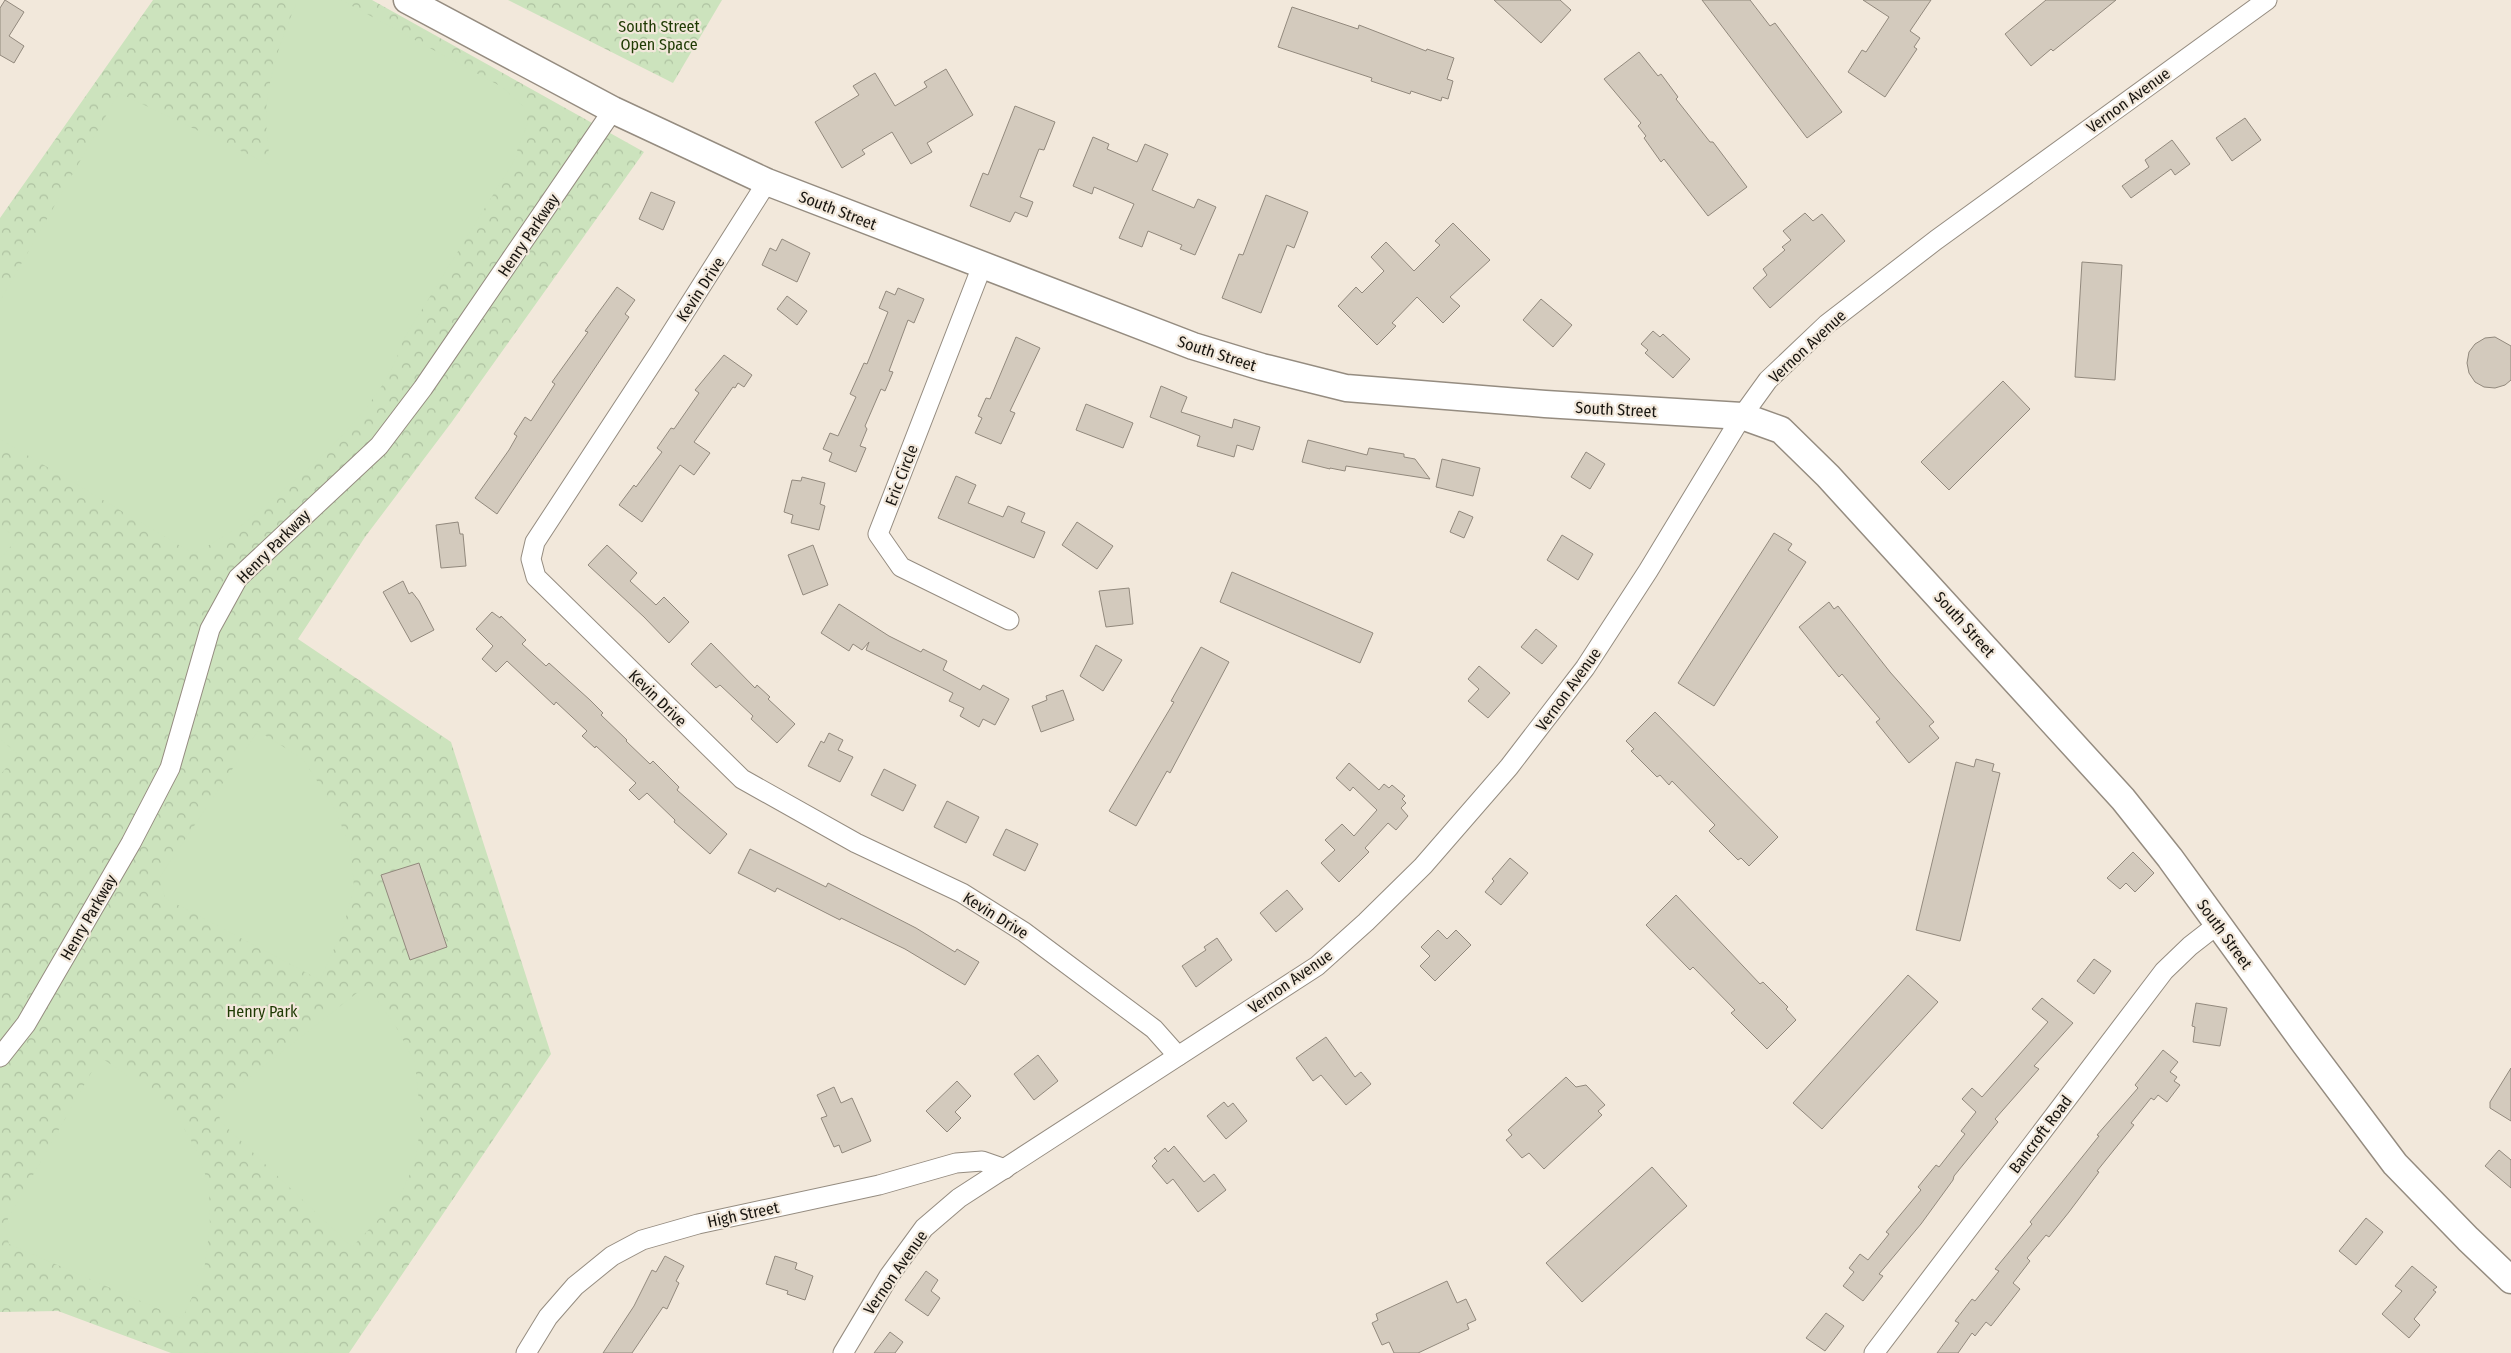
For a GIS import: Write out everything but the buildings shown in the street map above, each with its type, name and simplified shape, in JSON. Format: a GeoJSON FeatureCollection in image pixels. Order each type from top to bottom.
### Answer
{"type":"FeatureCollection","features":[{"type":"Feature","properties":{"kind":"street","name":"South Street"},"geometry":{"type":"LineString","coordinates":[[407,0],[614,110],[767,182],[1193,346],[1262,368],[1346,388],[1506,402],[1742,416],[1781,430],[1828,476],[2123,799],[2170,858],[2217,925],[2396,1164],[2468,1239],[2511,1280]]}},
{"type":"Feature","properties":{"kind":"street","name":"Vernon Avenue"},"geometry":{"type":"LineString","coordinates":[[843,1353],[888,1276],[924,1228],[959,1198],[1317,966],[1366,922],[1423,866],[1509,767],[1585,668],[1648,571],[1742,416],[1768,380],[1827,324],[1936,240],[2267,0]]}},
{"type":"Feature","properties":{"kind":"street","name":"Henry Parkway"},"geometry":{"type":"LineString","coordinates":[[0,1057],[26,1024],[131,843],[170,768],[210,629],[238,578],[379,446],[423,388],[614,110]]}},
{"type":"Feature","properties":{"kind":"street","name":"Kevin Drive"},"geometry":{"type":"LineString","coordinates":[[767,182],[671,335],[535,542],[531,559],[536,577],[742,779],[856,843],[962,893],[1024,932],[1154,1029],[1178,1056]]}},
{"type":"Feature","properties":{"kind":"street","name":"Eric Circle"},"geometry":{"type":"LineString","coordinates":[[982,266],[878,534],[901,567],[1009,620]]}},
{"type":"Feature","properties":{"kind":"street","name":"Bancroft Road"},"geometry":{"type":"LineString","coordinates":[[1874,1353],[2164,971],[2190,946],[2217,925]]}},
{"type":"Feature","properties":{"kind":"street","name":"High Street"},"geometry":{"type":"LineString","coordinates":[[526,1353],[548,1317],[575,1286],[612,1256],[642,1240],[698,1224],[879,1185],[956,1163],[982,1161],[1005,1169]]}},
{"type":"Feature","properties":{"kind":"green space","name":"Henry Park"},"geometry":{"type":"Polygon","coordinates":[[[153,0],[372,0],[644,152],[451,423],[365,537],[298,639],[451,742],[551,1054],[349,1353],[171,1353],[58,1311],[0,1312],[0,218],[153,0]]]}},
{"type":"Feature","properties":{"kind":"green space"},"geometry":{"type":"Polygon","coordinates":[[[298,0],[341,0],[502,87],[524,107],[528,123],[517,150],[519,153],[403,340],[382,386],[366,408],[328,450],[244,524],[194,554],[0,439],[0,301],[119,93],[270,165],[266,128],[267,100],[281,42],[298,0]]]}},
{"type":"Feature","properties":{"kind":"green space","name":"South Street Open Space"},"geometry":{"type":"Polygon","coordinates":[[[508,0],[722,0],[673,83],[508,0]]]}},
{"type":"Feature","properties":{"kind":"green space"},"geometry":{"type":"Polygon","coordinates":[[[0,525],[17,539],[0,559],[0,525]]]}},
{"type":"Feature","properties":{"kind":"green space"},"geometry":{"type":"Polygon","coordinates":[[[258,731],[303,759],[335,809],[351,850],[354,888],[342,931],[320,980],[165,898],[159,878],[258,731]]]}},
{"type":"Feature","properties":{"kind":"green space"},"geometry":{"type":"Polygon","coordinates":[[[0,739],[18,754],[0,775],[0,739]]]}},
{"type":"Feature","properties":{"kind":"green space"},"geometry":{"type":"Polygon","coordinates":[[[367,985],[398,1030],[415,1063],[421,1122],[415,1163],[399,1198],[352,1247],[220,1121],[218,1102],[367,985]]]}},
{"type":"Feature","properties":{"kind":"green space"},"geometry":{"type":"Polygon","coordinates":[[[100,1057],[143,1086],[180,1121],[198,1153],[209,1186],[210,1227],[204,1271],[182,1319],[9,1244],[4,1226],[100,1057]]]}}]}
